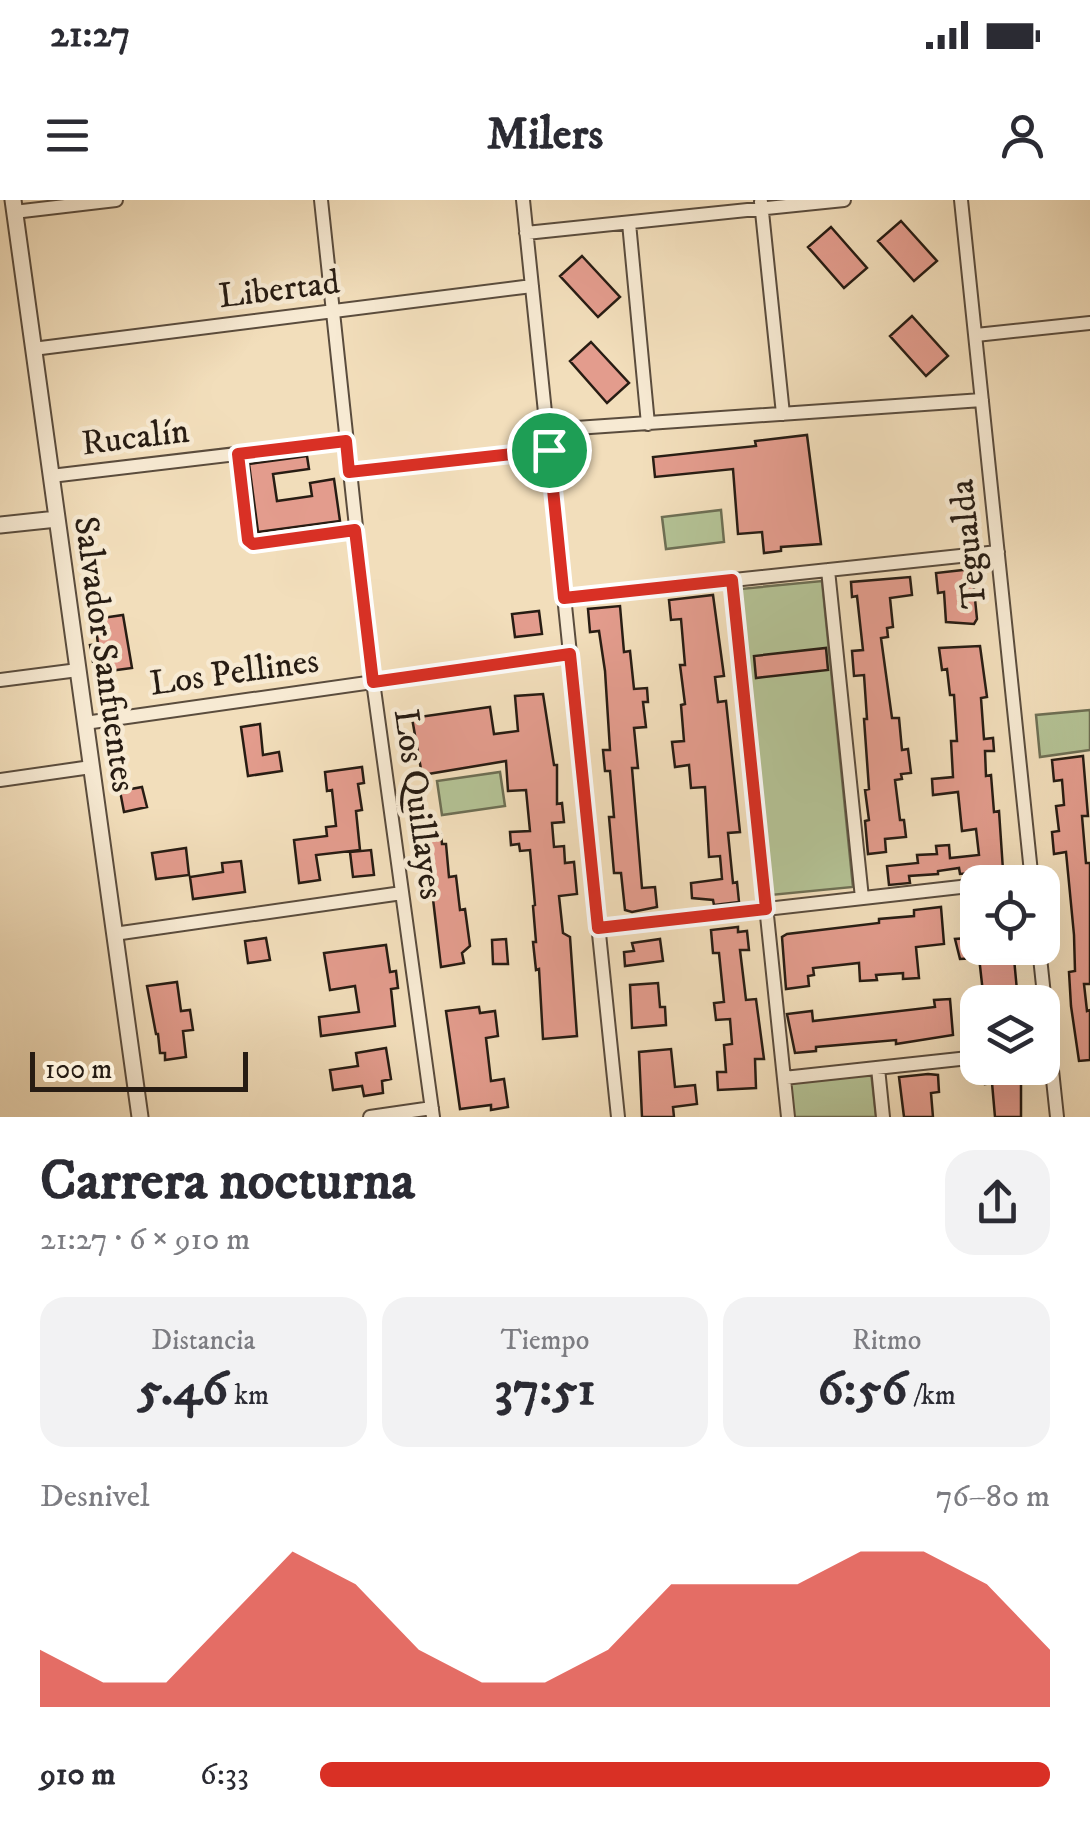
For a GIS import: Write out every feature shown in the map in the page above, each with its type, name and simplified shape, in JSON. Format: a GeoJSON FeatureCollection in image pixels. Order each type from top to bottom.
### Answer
{"type":"FeatureCollection","features":[{"type":"Feature","properties":{"kind":"street"},"geometry":{"type":"LineString","coordinates":[[13,206],[116,200]]}},
{"type":"Feature","properties":{"kind":"street","name":"Los Quillayes"},"geometry":{"type":"LineString","coordinates":[[321,200],[373,682],[432,1113]]}},
{"type":"Feature","properties":{"kind":"street"},"geometry":{"type":"LineString","coordinates":[[523,200],[618,1117]]}},
{"type":"Feature","properties":{"kind":"street"},"geometry":{"type":"LineString","coordinates":[[526,234],[761,204],[844,200]]}},
{"type":"Feature","properties":{"kind":"street","name":"Tegualda"},"geometry":{"type":"LineString","coordinates":[[961,200],[1030,865]]}},
{"type":"Feature","properties":{"kind":"street"},"geometry":{"type":"LineString","coordinates":[[761,204],[783,414]]}},
{"type":"Feature","properties":{"kind":"street","name":"Salvador Sanfuentes"},"geometry":{"type":"LineString","coordinates":[[13,206],[140,1117]]}},
{"type":"Feature","properties":{"kind":"street"},"geometry":{"type":"LineString","coordinates":[[629,222],[648,424]]}},
{"type":"Feature","properties":{"kind":"street","name":"Libertad"},"geometry":{"type":"LineString","coordinates":[[33,349],[532,286]]}},
{"type":"Feature","properties":{"kind":"street"},"geometry":{"type":"LineString","coordinates":[[976,335],[1090,324]]}},
{"type":"Feature","properties":{"kind":"street"},"geometry":{"type":"LineString","coordinates":[[547,430],[982,400]]}},
{"type":"Feature","properties":{"kind":"street","name":"Rucalín"},"geometry":{"type":"LineString","coordinates":[[51,476],[346,441]]}},
{"type":"Feature","properties":{"kind":"street"},"geometry":{"type":"LineString","coordinates":[[349,472],[549,450]]}},
{"type":"Feature","properties":{"kind":"street"},"geometry":{"type":"LineString","coordinates":[[238,454],[249,544],[355,530]]}},
{"type":"Feature","properties":{"kind":"street"},"geometry":{"type":"LineString","coordinates":[[0,525],[56,519]]}},
{"type":"Feature","properties":{"kind":"street"},"geometry":{"type":"LineString","coordinates":[[564,598],[998,552]]}},
{"type":"Feature","properties":{"kind":"street"},"geometry":{"type":"LineString","coordinates":[[828,570],[862,898]]}},
{"type":"Feature","properties":{"kind":"street"},"geometry":{"type":"LineString","coordinates":[[732,580],[788,1117]]}},
{"type":"Feature","properties":{"kind":"street","name":"Los Pellines"},"geometry":{"type":"LineString","coordinates":[[85,723],[570,654]]}},
{"type":"Feature","properties":{"kind":"street"},"geometry":{"type":"LineString","coordinates":[[0,680],[78,670]]}},
{"type":"Feature","properties":{"kind":"street"},"geometry":{"type":"LineString","coordinates":[[0,780],[91,767]]}},
{"type":"Feature","properties":{"kind":"street"},"geometry":{"type":"LineString","coordinates":[[598,928],[960,887]]}},
{"type":"Feature","properties":{"kind":"street"},"geometry":{"type":"LineString","coordinates":[[114,934],[402,893]]}},
{"type":"Feature","properties":{"kind":"street"},"geometry":{"type":"LineString","coordinates":[[784,1078],[960,1059]]}},
{"type":"Feature","properties":{"kind":"street"},"geometry":{"type":"LineString","coordinates":[[878,1068],[883,1117]]}},
{"type":"Feature","properties":{"kind":"street"},"geometry":{"type":"LineString","coordinates":[[1052,1085],[1057,1117]]}},
{"type":"Feature","properties":{"kind":"street"},"geometry":{"type":"LineString","coordinates":[[370,1117],[432,1113]]}},
{"type":"Feature","properties":{"kind":"green space"},"geometry":{"type":"Polygon","coordinates":[[[721,510],[724,542],[666,549],[662,517],[721,510]]]}},
{"type":"Feature","properties":{"kind":"green space"},"geometry":{"type":"Polygon","coordinates":[[[822,581],[853,887],[771,895],[740,589],[822,581]]]}},
{"type":"Feature","properties":{"kind":"green space"},"geometry":{"type":"Polygon","coordinates":[[[1090,710],[1090,750],[1040,757],[1036,715],[1090,710]]]}},
{"type":"Feature","properties":{"kind":"green space"},"geometry":{"type":"Polygon","coordinates":[[[500,772],[505,806],[442,815],[437,781],[500,772]]]}},
{"type":"Feature","properties":{"kind":"green space"},"geometry":{"type":"Polygon","coordinates":[[[871,1071],[876,1117],[793,1117],[789,1080],[871,1071]]]}},
{"type":"Feature","properties":{"kind":"building"},"geometry":{"type":"Polygon","coordinates":[[[901,221],[937,261],[914,281],[878,241],[901,221]]]}},
{"type":"Feature","properties":{"kind":"building"},"geometry":{"type":"Polygon","coordinates":[[[831,227],[867,268],[844,288],[808,247],[831,227]]]}},
{"type":"Feature","properties":{"kind":"building"},"geometry":{"type":"Polygon","coordinates":[[[582,256],[620,297],[598,317],[560,276],[582,256]]]}},
{"type":"Feature","properties":{"kind":"building"},"geometry":{"type":"Polygon","coordinates":[[[912,316],[948,356],[926,376],[890,336],[912,316]]]}},
{"type":"Feature","properties":{"kind":"building"},"geometry":{"type":"Polygon","coordinates":[[[591,342],[629,383],[607,403],[570,361],[591,342]]]}},
{"type":"Feature","properties":{"kind":"building"},"geometry":{"type":"Polygon","coordinates":[[[807,435],[821,544],[781,547],[781,551],[764,553],[762,532],[738,534],[733,469],[655,477],[653,457],[756,446],[755,441],[807,435]]]}},
{"type":"Feature","properties":{"kind":"building"},"geometry":{"type":"Polygon","coordinates":[[[307,456],[309,469],[273,474],[277,501],[312,496],[310,483],[334,479],[340,521],[258,532],[249,464],[307,456]]]}},
{"type":"Feature","properties":{"kind":"building"},"geometry":{"type":"Polygon","coordinates":[[[972,569],[977,619],[974,624],[946,622],[944,592],[938,593],[936,573],[972,569]]]}},
{"type":"Feature","properties":{"kind":"building"},"geometry":{"type":"Polygon","coordinates":[[[910,577],[912,595],[890,598],[893,627],[887,628],[888,637],[881,638],[892,718],[899,718],[902,750],[908,749],[911,773],[901,774],[902,779],[895,780],[906,837],[885,839],[886,852],[868,854],[864,675],[854,676],[852,651],[863,650],[857,596],[852,597],[851,582],[910,577]]]}},
{"type":"Feature","properties":{"kind":"building"},"geometry":{"type":"Polygon","coordinates":[[[713,595],[724,676],[715,677],[718,702],[726,701],[740,832],[728,833],[739,902],[714,905],[713,900],[692,898],[691,883],[722,879],[720,856],[709,857],[705,787],[691,788],[689,765],[675,767],[672,742],[684,741],[680,665],[685,665],[681,619],[671,620],[669,600],[713,595]]]}},
{"type":"Feature","properties":{"kind":"building"},"geometry":{"type":"Polygon","coordinates":[[[620,606],[624,652],[630,651],[634,689],[647,688],[648,702],[643,702],[646,727],[634,728],[638,768],[632,768],[642,888],[655,887],[657,907],[632,912],[625,910],[621,873],[614,873],[610,771],[605,771],[603,750],[610,750],[605,671],[599,631],[590,632],[588,609],[620,606]]]}},
{"type":"Feature","properties":{"kind":"building"},"geometry":{"type":"Polygon","coordinates":[[[539,611],[542,634],[515,637],[512,614],[539,611]]]}},
{"type":"Feature","properties":{"kind":"building"},"geometry":{"type":"Polygon","coordinates":[[[123,615],[132,668],[109,671],[108,666],[99,667],[98,662],[93,662],[90,645],[98,644],[95,619],[123,615]]]}},
{"type":"Feature","properties":{"kind":"building"},"geometry":{"type":"Polygon","coordinates":[[[980,646],[987,697],[981,698],[984,739],[993,738],[994,751],[985,751],[986,776],[991,775],[994,812],[999,811],[1003,865],[960,865],[960,874],[959,868],[938,871],[909,876],[910,883],[889,885],[887,866],[918,863],[917,855],[937,854],[936,846],[949,845],[950,858],[979,855],[976,829],[962,831],[958,792],[933,795],[932,779],[953,777],[951,741],[957,741],[954,695],[950,695],[947,669],[942,670],[939,648],[980,646]]]}},
{"type":"Feature","properties":{"kind":"building"},"geometry":{"type":"Polygon","coordinates":[[[826,648],[828,670],[756,678],[754,656],[826,648]]]}},
{"type":"Feature","properties":{"kind":"building"},"geometry":{"type":"Polygon","coordinates":[[[543,694],[557,765],[557,804],[562,803],[564,822],[552,823],[554,847],[564,846],[565,863],[574,862],[577,894],[559,896],[563,933],[570,937],[577,1036],[543,1039],[539,969],[536,970],[533,942],[535,905],[530,850],[520,851],[519,844],[511,845],[510,832],[530,831],[526,790],[508,791],[506,761],[422,775],[412,718],[490,707],[494,734],[518,731],[515,696],[543,694]]]}},
{"type":"Feature","properties":{"kind":"building"},"geometry":{"type":"Polygon","coordinates":[[[260,724],[263,755],[279,752],[282,771],[248,776],[241,727],[260,724]]]}},
{"type":"Feature","properties":{"kind":"building"},"geometry":{"type":"Polygon","coordinates":[[[1083,756],[1088,816],[1082,816],[1086,863],[1090,863],[1090,984],[1084,984],[1087,1011],[1090,1010],[1090,1060],[1079,1061],[1071,1006],[1069,972],[1075,971],[1074,935],[1066,852],[1054,854],[1052,832],[1059,831],[1056,806],[1064,805],[1062,780],[1054,781],[1052,760],[1083,756]]]}},
{"type":"Feature","properties":{"kind":"building"},"geometry":{"type":"Polygon","coordinates":[[[362,767],[364,783],[358,784],[362,810],[356,811],[360,850],[316,855],[320,880],[299,883],[294,840],[327,836],[326,827],[336,826],[332,790],[327,791],[325,772],[362,767]]]}},
{"type":"Feature","properties":{"kind":"building"},"geometry":{"type":"Polygon","coordinates":[[[142,787],[147,807],[124,812],[120,791],[142,787]]]}},
{"type":"Feature","properties":{"kind":"building"},"geometry":{"type":"Polygon","coordinates":[[[441,834],[442,844],[446,844],[449,877],[456,876],[460,910],[465,909],[470,946],[462,953],[464,963],[441,967],[433,899],[425,900],[423,880],[427,880],[424,843],[429,843],[428,835],[441,834]]]}},
{"type":"Feature","properties":{"kind":"building"},"geometry":{"type":"Polygon","coordinates":[[[186,848],[189,875],[156,879],[152,853],[186,848]]]}},
{"type":"Feature","properties":{"kind":"building"},"geometry":{"type":"Polygon","coordinates":[[[371,850],[374,875],[353,877],[350,852],[371,850]]]}},
{"type":"Feature","properties":{"kind":"building"},"geometry":{"type":"Polygon","coordinates":[[[241,861],[245,892],[193,899],[190,877],[223,872],[222,863],[241,861]]]}},
{"type":"Feature","properties":{"kind":"building"},"geometry":{"type":"Polygon","coordinates":[[[941,907],[944,944],[916,947],[919,978],[903,979],[903,973],[860,981],[859,963],[813,968],[814,975],[808,976],[809,986],[786,989],[782,937],[787,934],[879,923],[879,919],[914,916],[914,910],[941,907]]]}},
{"type":"Feature","properties":{"kind":"building"},"geometry":{"type":"Polygon","coordinates":[[[738,927],[738,932],[747,931],[749,950],[740,950],[746,1000],[756,999],[764,1059],[755,1059],[756,1088],[718,1090],[717,1072],[726,1072],[724,1045],[732,1044],[730,1019],[716,1020],[714,1003],[724,1002],[719,953],[713,953],[711,930],[738,927]]]}},
{"type":"Feature","properties":{"kind":"building"},"geometry":{"type":"Polygon","coordinates":[[[266,938],[270,960],[248,963],[245,941],[266,938]]]}},
{"type":"Feature","properties":{"kind":"building"},"geometry":{"type":"Polygon","coordinates":[[[506,939],[508,964],[493,964],[492,940],[506,939]]]}},
{"type":"Feature","properties":{"kind":"building"},"geometry":{"type":"Polygon","coordinates":[[[660,939],[663,961],[625,966],[624,952],[634,951],[632,943],[660,939]]]}},
{"type":"Feature","properties":{"kind":"building"},"geometry":{"type":"Polygon","coordinates":[[[386,945],[390,972],[396,971],[398,988],[391,989],[395,1026],[321,1036],[319,1017],[359,1012],[355,986],[330,990],[324,953],[386,945]]]}},
{"type":"Feature","properties":{"kind":"building"},"geometry":{"type":"Polygon","coordinates":[[[980,965],[1015,965],[1016,985],[982,985],[980,965]]]}},
{"type":"Feature","properties":{"kind":"building"},"geometry":{"type":"Polygon","coordinates":[[[177,982],[181,1011],[190,1010],[193,1030],[183,1031],[186,1057],[165,1060],[165,1053],[160,1053],[147,986],[177,982]]]}},
{"type":"Feature","properties":{"kind":"building"},"geometry":{"type":"Polygon","coordinates":[[[658,983],[666,1025],[632,1028],[630,985],[658,983]]]}},
{"type":"Feature","properties":{"kind":"building"},"geometry":{"type":"Polygon","coordinates":[[[950,999],[953,1035],[896,1044],[896,1040],[816,1047],[816,1051],[795,1053],[787,1014],[812,1011],[813,1021],[935,1007],[934,1000],[950,999]]]}},
{"type":"Feature","properties":{"kind":"building"},"geometry":{"type":"Polygon","coordinates":[[[479,1007],[480,1013],[495,1011],[498,1036],[486,1038],[491,1081],[504,1079],[508,1107],[460,1109],[446,1011],[479,1007]]]}},
{"type":"Feature","properties":{"kind":"building"},"geometry":{"type":"Polygon","coordinates":[[[386,1048],[391,1079],[382,1081],[383,1093],[364,1096],[362,1086],[333,1090],[330,1070],[358,1066],[356,1053],[386,1048]]]}},
{"type":"Feature","properties":{"kind":"building"},"geometry":{"type":"Polygon","coordinates":[[[671,1049],[675,1087],[695,1085],[697,1104],[673,1107],[674,1117],[642,1117],[639,1052],[671,1049]]]}},
{"type":"Feature","properties":{"kind":"building"},"geometry":{"type":"Polygon","coordinates":[[[938,1075],[939,1092],[931,1093],[933,1117],[904,1117],[899,1077],[938,1075]]]}},
{"type":"Feature","properties":{"kind":"building"},"geometry":{"type":"Polygon","coordinates":[[[992,1085],[1021,1085],[1021,1117],[995,1117],[992,1085]]]}},
{"type":"Feature","properties":{"kind":"route"},"geometry":{"type":"LineString","coordinates":[[346,441],[349,472],[549,450],[564,598],[732,580],[766,909],[598,928],[570,654],[373,682],[355,530],[248,542],[238,454],[346,441]]}}]}
